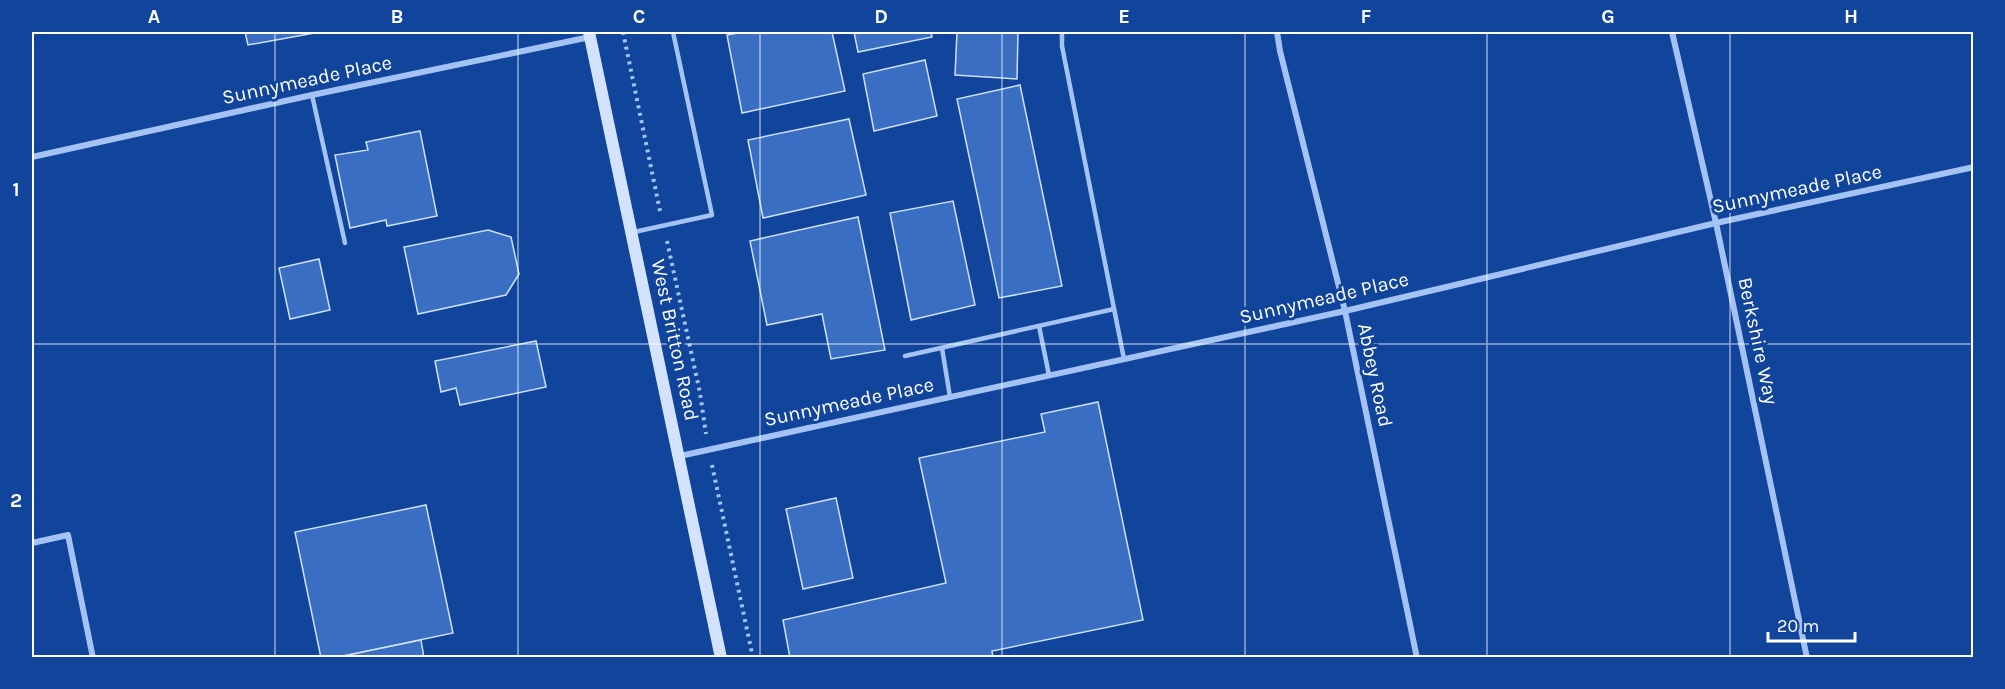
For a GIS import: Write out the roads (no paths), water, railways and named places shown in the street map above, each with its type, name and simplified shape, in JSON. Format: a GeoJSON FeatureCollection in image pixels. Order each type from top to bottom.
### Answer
{"type":"FeatureCollection","features":[{"type":"Feature","properties":{"kind":"main road","name":"West Britton Road"},"geometry":{"type":"LineString","coordinates":[[589,34],[722,657]]}},
{"type":"Feature","properties":{"kind":"street","name":"Abbey Road"},"geometry":{"type":"LineString","coordinates":[[1277,32],[1345,311],[1417,657]]}},
{"type":"Feature","properties":{"kind":"street","name":"Berkshire Way"},"geometry":{"type":"LineString","coordinates":[[1672,32],[1716,223],[1808,657]]}},
{"type":"Feature","properties":{"kind":"street","name":"Sunnymeade Place"},"geometry":{"type":"LineString","coordinates":[[32,157],[589,34]]}},
{"type":"Feature","properties":{"kind":"street","name":"Sunnymeade Place"},"geometry":{"type":"LineString","coordinates":[[680,456],[1345,311],[1716,223],[1974,167]]}},
{"type":"Feature","properties":{"kind":"street"},"geometry":{"type":"LineString","coordinates":[[32,543],[68,535],[93,657]]}},
{"type":"Feature","properties":{"kind":"lane"},"geometry":{"type":"LineString","coordinates":[[632,233],[712,215],[674,32]]}},
{"type":"Feature","properties":{"kind":"lane"},"geometry":{"type":"LineString","coordinates":[[1062,32],[1062,46],[1124,359]]}},
{"type":"Feature","properties":{"kind":"lane"},"geometry":{"type":"LineString","coordinates":[[312,95],[345,243]]}},
{"type":"Feature","properties":{"kind":"lane"},"geometry":{"type":"LineString","coordinates":[[905,356],[1114,309]]}},
{"type":"Feature","properties":{"kind":"lane"},"geometry":{"type":"LineString","coordinates":[[1039,326],[1049,375]]}},
{"type":"Feature","properties":{"kind":"lane"},"geometry":{"type":"LineString","coordinates":[[942,348],[950,397]]}}]}
